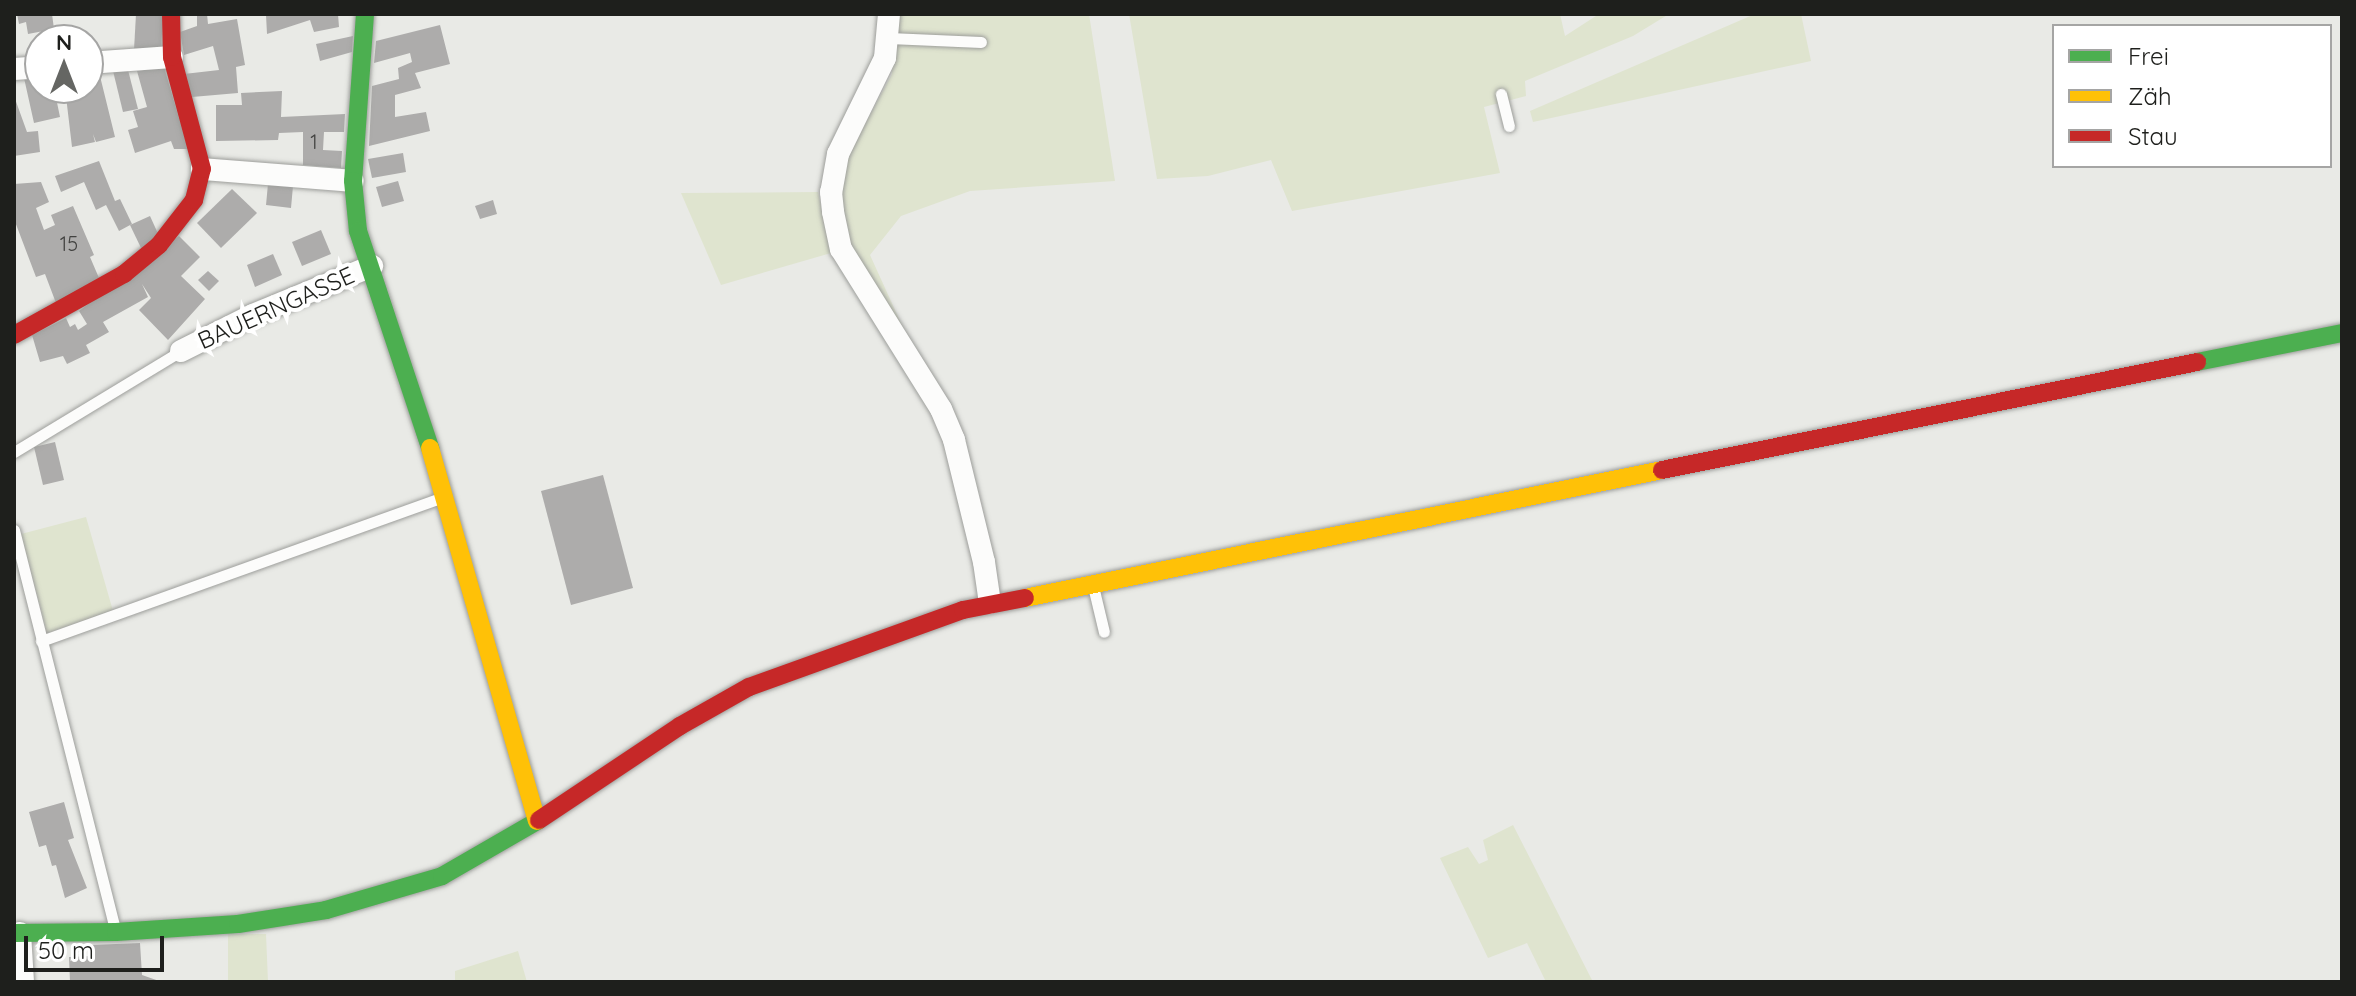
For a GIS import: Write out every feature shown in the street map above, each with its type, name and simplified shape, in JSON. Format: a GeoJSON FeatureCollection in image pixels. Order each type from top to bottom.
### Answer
{"type":"FeatureCollection","features":[{"type":"Feature","properties":{"kind":"street"},"geometry":{"type":"LineString","coordinates":[[14,335],[141,261],[180,221],[200,187],[202,169],[172,57],[171,14]]}},
{"type":"Feature","properties":{"kind":"street","name":"BAUERNGASSE"},"geometry":{"type":"LineString","coordinates":[[181,351],[253,315],[374,274],[358,231],[353,181],[365,14]]}},
{"type":"Feature","properties":{"kind":"street"},"geometry":{"type":"LineString","coordinates":[[889,14],[885,58],[838,154],[831,192],[833,212],[841,249],[941,409],[954,440],[984,562],[990,603]]}},
{"type":"Feature","properties":{"kind":"street"},"geometry":{"type":"LineString","coordinates":[[104,62],[172,57]]}},
{"type":"Feature","properties":{"kind":"street"},"geometry":{"type":"LineString","coordinates":[[202,169],[353,181]]}},
{"type":"Feature","properties":{"kind":"street"},"geometry":{"type":"LineString","coordinates":[[374,274],[446,496],[537,821]]}},
{"type":"Feature","properties":{"kind":"street"},"geometry":{"type":"LineString","coordinates":[[23,982],[17,933],[116,932],[238,924],[376,898],[442,876],[537,821],[680,726],[749,687],[927,622],[990,603],[1093,586],[2342,333]]}},
{"type":"Feature","properties":{"kind":"lane"},"geometry":{"type":"LineString","coordinates":[[889,38],[981,42]]}},
{"type":"Feature","properties":{"kind":"lane"},"geometry":{"type":"LineString","coordinates":[[1501,94],[1509,126]]}},
{"type":"Feature","properties":{"kind":"lane"},"geometry":{"type":"LineString","coordinates":[[14,452],[181,351]]}},
{"type":"Feature","properties":{"kind":"lane"},"geometry":{"type":"LineString","coordinates":[[41,641],[446,496]]}},
{"type":"Feature","properties":{"kind":"lane"},"geometry":{"type":"LineString","coordinates":[[14,530],[116,932]]}},
{"type":"Feature","properties":{"kind":"lane"},"geometry":{"type":"LineString","coordinates":[[1093,586],[1104,632]]}},
{"type":"Feature","properties":{"kind":"green space"},"geometry":{"type":"Polygon","coordinates":[[[889,14],[1089,14],[1115,181],[970,191],[901,216],[870,255],[910,343],[849,245],[840,210],[843,165],[892,74],[889,14]]]}},
{"type":"Feature","properties":{"kind":"green space"},"geometry":{"type":"Polygon","coordinates":[[[1129,14],[1560,14],[1565,36],[1599,14],[1669,14],[1633,36],[1525,81],[1526,96],[1484,107],[1500,173],[1292,211],[1271,160],[1208,176],[1157,179],[1129,14]]]}},
{"type":"Feature","properties":{"kind":"green space"},"geometry":{"type":"Polygon","coordinates":[[[1755,14],[1801,14],[1811,61],[1533,122],[1530,111],[1755,14]]]}},
{"type":"Feature","properties":{"kind":"green space"},"geometry":{"type":"Polygon","coordinates":[[[818,192],[831,253],[721,285],[681,193],[818,192]]]}},
{"type":"Feature","properties":{"kind":"green space"},"geometry":{"type":"Polygon","coordinates":[[[86,517],[113,611],[47,633],[21,534],[86,517]]]}},
{"type":"Feature","properties":{"kind":"green space"},"geometry":{"type":"Polygon","coordinates":[[[1513,825],[1593,982],[1546,982],[1527,943],[1488,958],[1440,858],[1468,847],[1479,864],[1488,860],[1483,840],[1513,825]]]}},
{"type":"Feature","properties":{"kind":"green space"},"geometry":{"type":"Polygon","coordinates":[[[228,934],[266,934],[268,982],[228,982],[228,934]]]}},
{"type":"Feature","properties":{"kind":"green space"},"geometry":{"type":"Polygon","coordinates":[[[518,951],[527,982],[455,982],[455,971],[518,951]]]}},
{"type":"Feature","properties":{"kind":"building"},"geometry":{"type":"Polygon","coordinates":[[[17,14],[52,14],[53,24],[19,24],[17,14]]]}},
{"type":"Feature","properties":{"kind":"building"},"geometry":{"type":"Polygon","coordinates":[[[136,14],[163,14],[161,51],[134,50],[136,14]]]}},
{"type":"Feature","properties":{"kind":"building"},"geometry":{"type":"Polygon","coordinates":[[[197,14],[207,14],[208,24],[237,19],[245,65],[236,67],[238,93],[192,97],[184,74],[219,70],[213,46],[184,55],[180,32],[197,26],[197,14]]]}},
{"type":"Feature","properties":{"kind":"building"},"geometry":{"type":"Polygon","coordinates":[[[338,14],[339,27],[314,32],[310,20],[267,34],[266,15],[338,14]]]}},
{"type":"Feature","properties":{"kind":"building"},"geometry":{"type":"Polygon","coordinates":[[[440,25],[450,64],[415,73],[421,88],[395,95],[395,117],[426,112],[430,131],[369,146],[372,86],[399,79],[398,68],[412,62],[410,53],[374,63],[376,41],[440,25]]]}},
{"type":"Feature","properties":{"kind":"building"},"geometry":{"type":"Polygon","coordinates":[[[353,36],[352,52],[320,61],[316,44],[353,36]]]}},
{"type":"Feature","properties":{"kind":"building"},"geometry":{"type":"Polygon","coordinates":[[[164,67],[188,149],[174,149],[171,141],[135,153],[128,130],[138,127],[133,111],[147,107],[137,71],[164,67]]]}},
{"type":"Feature","properties":{"kind":"building"},"geometry":{"type":"Polygon","coordinates":[[[128,70],[138,109],[123,112],[113,71],[128,70]]]}},
{"type":"Feature","properties":{"kind":"building"},"geometry":{"type":"Polygon","coordinates":[[[282,91],[281,117],[345,114],[344,132],[324,132],[323,150],[342,151],[341,168],[303,165],[303,132],[279,133],[278,140],[216,141],[216,105],[242,105],[241,93],[282,91]]]}},
{"type":"Feature","properties":{"kind":"building"},"geometry":{"type":"Polygon","coordinates":[[[104,92],[115,137],[96,142],[93,134],[95,142],[72,147],[67,104],[104,104],[104,92]]]}},
{"type":"Feature","properties":{"kind":"building"},"geometry":{"type":"Polygon","coordinates":[[[14,96],[27,132],[38,131],[40,152],[14,156],[14,96]]]}},
{"type":"Feature","properties":{"kind":"building"},"geometry":{"type":"Polygon","coordinates":[[[30,104],[57,104],[60,117],[34,123],[30,104]]]}},
{"type":"Feature","properties":{"kind":"building"},"geometry":{"type":"Polygon","coordinates":[[[403,153],[406,172],[372,178],[368,159],[403,153]]]}},
{"type":"Feature","properties":{"kind":"building"},"geometry":{"type":"Polygon","coordinates":[[[99,161],[115,201],[120,199],[132,224],[119,231],[106,205],[96,210],[84,182],[61,192],[55,176],[99,161]]]}},
{"type":"Feature","properties":{"kind":"building"},"geometry":{"type":"Polygon","coordinates":[[[398,181],[404,201],[382,207],[376,187],[398,181]]]}},
{"type":"Feature","properties":{"kind":"building"},"geometry":{"type":"Polygon","coordinates":[[[41,182],[49,202],[36,208],[44,230],[55,225],[51,215],[73,206],[94,255],[90,257],[99,278],[56,303],[45,274],[36,277],[14,219],[14,184],[41,182]]]}},
{"type":"Feature","properties":{"kind":"building"},"geometry":{"type":"Polygon","coordinates":[[[268,184],[293,186],[291,208],[266,205],[268,184]]]}},
{"type":"Feature","properties":{"kind":"building"},"geometry":{"type":"Polygon","coordinates":[[[232,189],[257,213],[221,248],[197,223],[232,189]]]}},
{"type":"Feature","properties":{"kind":"building"},"geometry":{"type":"Polygon","coordinates":[[[493,200],[497,214],[480,219],[475,206],[493,200]]]}},
{"type":"Feature","properties":{"kind":"building"},"geometry":{"type":"Polygon","coordinates":[[[150,216],[160,238],[142,250],[130,225],[150,216]]]}},
{"type":"Feature","properties":{"kind":"building"},"geometry":{"type":"Polygon","coordinates":[[[321,230],[331,254],[302,266],[292,242],[321,230]]]}},
{"type":"Feature","properties":{"kind":"building"},"geometry":{"type":"Polygon","coordinates":[[[179,236],[200,257],[181,276],[205,299],[168,340],[139,310],[151,298],[142,284],[148,297],[103,322],[109,332],[86,345],[90,353],[67,364],[63,356],[40,362],[32,335],[66,318],[70,327],[75,324],[78,330],[87,324],[79,311],[179,236]]]}},
{"type":"Feature","properties":{"kind":"building"},"geometry":{"type":"Polygon","coordinates":[[[273,254],[282,275],[255,287],[247,265],[273,254]]]}},
{"type":"Feature","properties":{"kind":"building"},"geometry":{"type":"Polygon","coordinates":[[[208,271],[219,281],[209,291],[198,280],[208,271]]]}},
{"type":"Feature","properties":{"kind":"building"},"geometry":{"type":"Polygon","coordinates":[[[55,442],[64,480],[43,485],[34,447],[55,442]]]}},
{"type":"Feature","properties":{"kind":"building"},"geometry":{"type":"Polygon","coordinates":[[[603,475],[633,588],[571,605],[541,491],[603,475]]]}},
{"type":"Feature","properties":{"kind":"building"},"geometry":{"type":"Polygon","coordinates":[[[64,802],[74,838],[68,840],[87,888],[65,898],[56,865],[52,866],[46,845],[39,847],[29,812],[64,802]]]}},
{"type":"Feature","properties":{"kind":"building"},"geometry":{"type":"Polygon","coordinates":[[[140,943],[142,975],[162,982],[70,982],[69,957],[92,956],[91,945],[140,943]]]}},
{"type":"Feature","properties":{"kind":"traffic: fast"},"geometry":{"type":"LineString","coordinates":[[365,14],[353,181],[358,231],[430,448]]}},
{"type":"Feature","properties":{"kind":"traffic: fast"},"geometry":{"type":"LineString","coordinates":[[2197,362],[2342,333]]}},
{"type":"Feature","properties":{"kind":"traffic: fast"},"geometry":{"type":"LineString","coordinates":[[14,933],[116,932],[238,924],[326,910],[442,876],[539,820]]}},
{"type":"Feature","properties":{"kind":"traffic: slow"},"geometry":{"type":"LineString","coordinates":[[430,448],[537,821]]}},
{"type":"Feature","properties":{"kind":"traffic: slow"},"geometry":{"type":"LineString","coordinates":[[1025,598],[1662,470]]}},
{"type":"Feature","properties":{"kind":"traffic: jam"},"geometry":{"type":"LineString","coordinates":[[14,335],[124,274],[159,245],[194,200],[202,169],[172,57],[171,14]]}},
{"type":"Feature","properties":{"kind":"traffic: jam"},"geometry":{"type":"LineString","coordinates":[[1662,470],[2197,362]]}},
{"type":"Feature","properties":{"kind":"traffic: jam"},"geometry":{"type":"LineString","coordinates":[[539,820],[680,726],[749,687],[963,610],[1025,598]]}}]}
